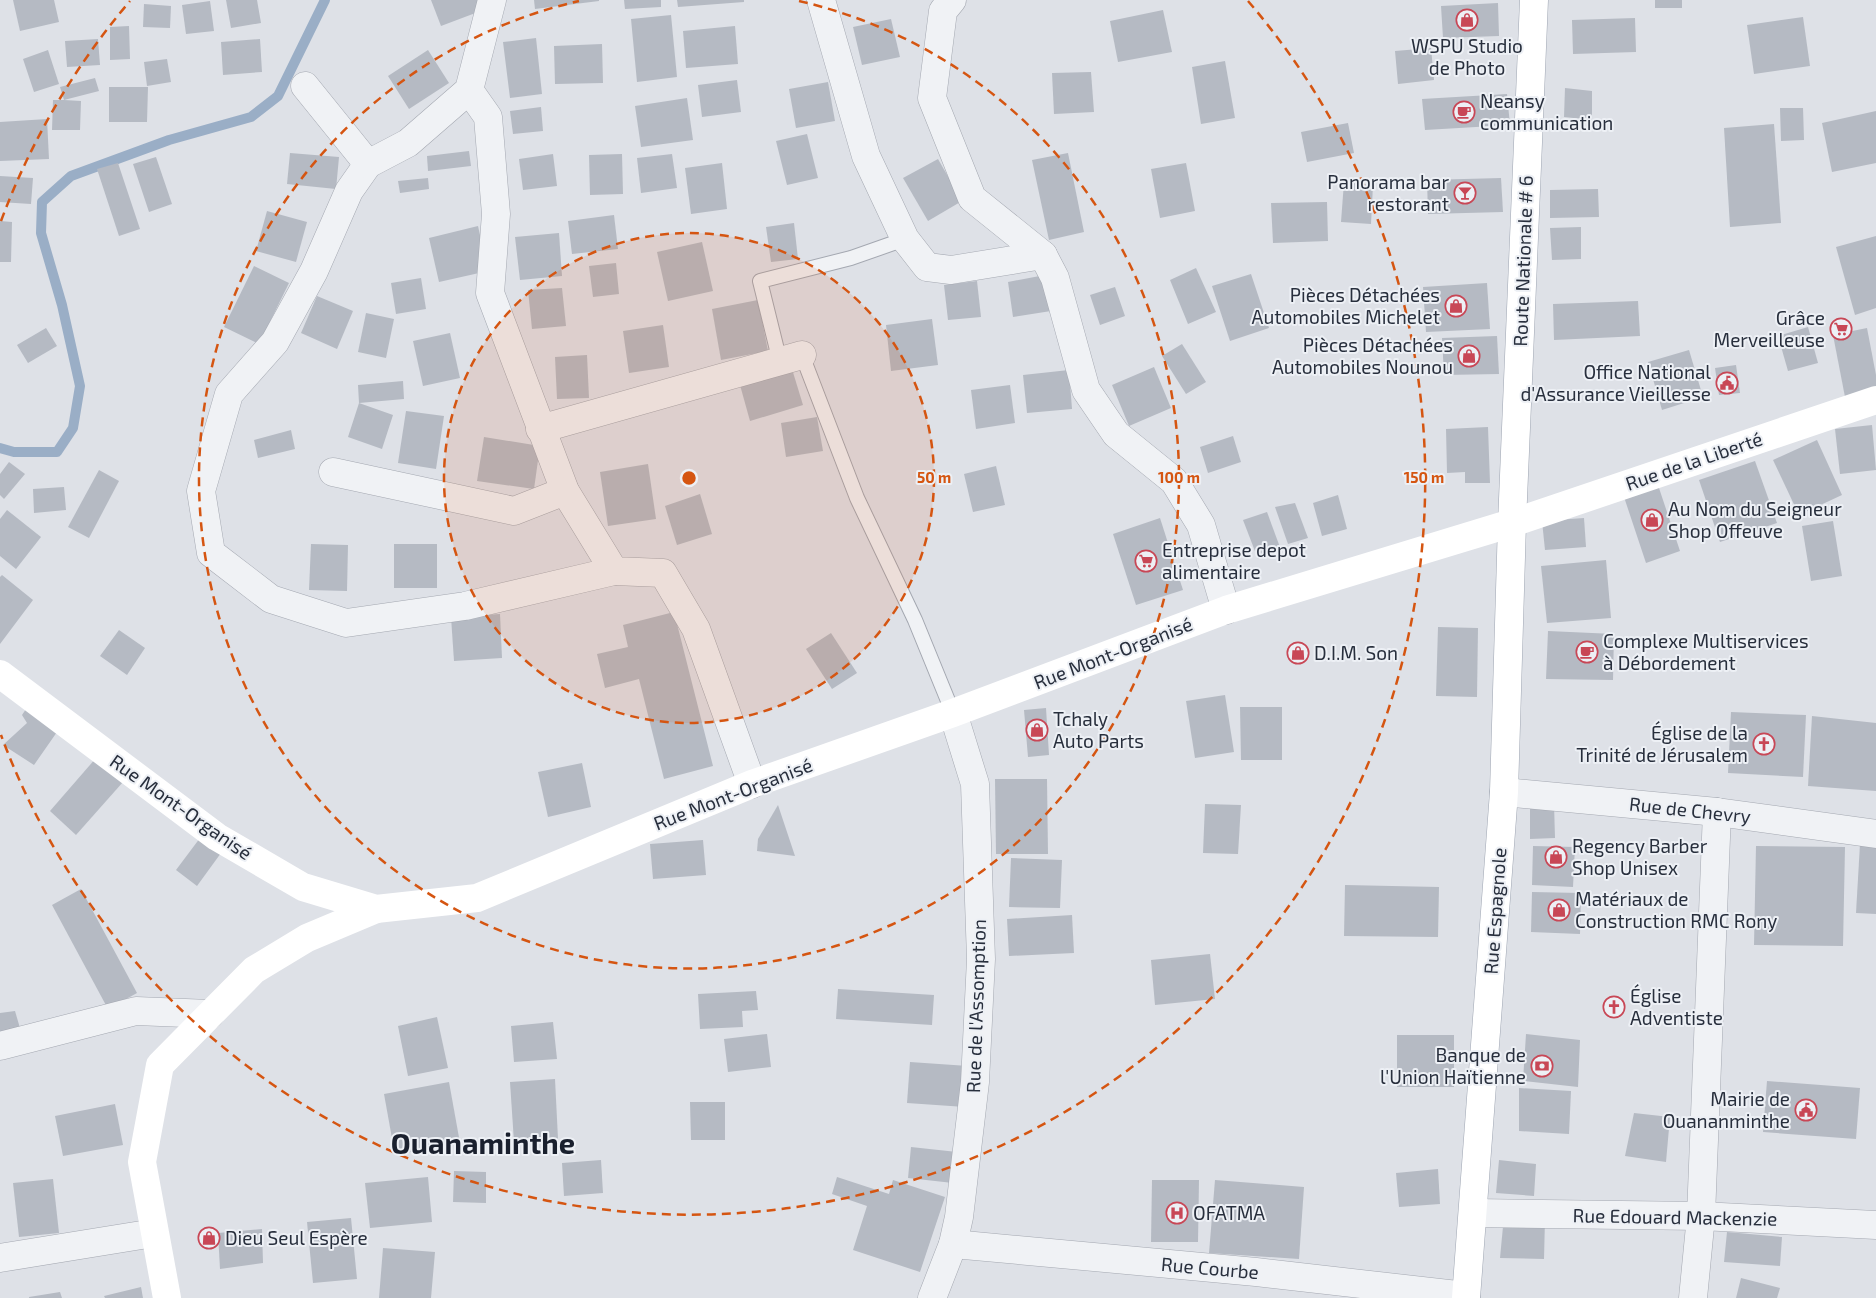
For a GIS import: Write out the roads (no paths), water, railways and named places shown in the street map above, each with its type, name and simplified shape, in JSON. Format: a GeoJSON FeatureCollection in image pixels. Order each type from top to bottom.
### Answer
{"type":"FeatureCollection","features":[{"type":"Feature","properties":{"kind":"main road","name":"Route Nationale # 6"},"geometry":{"type":"LineString","coordinates":[[1512,523],[1534,0]]}},
{"type":"Feature","properties":{"kind":"main road","name":"Rue de la Liberté"},"geometry":{"type":"LineString","coordinates":[[1512,523],[1876,400]]}},
{"type":"Feature","properties":{"kind":"main road","name":"Rue Mont-Organisé"},"geometry":{"type":"LineString","coordinates":[[0,674],[217,837],[303,887],[376,909],[477,898],[752,784],[953,713],[1226,610],[1512,523]]}},
{"type":"Feature","properties":{"kind":"main road","name":"Rue Espagnole"},"geometry":{"type":"LineString","coordinates":[[1466,1297],[1474,1213],[1504,792],[1512,523]]}},
{"type":"Feature","properties":{"kind":"main road"},"geometry":{"type":"LineString","coordinates":[[168,1298],[154,1233],[142,1162],[160,1065],[254,970],[307,938],[376,909]]}},
{"type":"Feature","properties":{"kind":"street"},"geometry":{"type":"LineString","coordinates":[[492,0],[469,90],[408,143],[368,164],[349,191],[314,271],[275,342],[229,394],[201,491],[211,553],[271,599],[346,623],[464,606],[614,571],[663,573],[696,629],[752,784]]}},
{"type":"Feature","properties":{"kind":"street"},"geometry":{"type":"LineString","coordinates":[[821,0],[866,156],[905,239],[927,267],[951,270],[1043,256]]}},
{"type":"Feature","properties":{"kind":"street"},"geometry":{"type":"LineString","coordinates":[[952,0],[944,11],[932,98],[972,198],[1043,256],[1055,278],[1086,390],[1116,434],[1174,481],[1201,525],[1226,610]]}},
{"type":"Feature","properties":{"kind":"street"},"geometry":{"type":"LineString","coordinates":[[305,86],[368,164]]}},
{"type":"Feature","properties":{"kind":"street"},"geometry":{"type":"LineString","coordinates":[[469,90],[488,117],[496,214],[490,293],[540,429],[565,490],[614,571]]}},
{"type":"Feature","properties":{"kind":"street"},"geometry":{"type":"LineString","coordinates":[[540,429],[791,358]]}},
{"type":"Feature","properties":{"kind":"street"},"geometry":{"type":"LineString","coordinates":[[333,472],[514,511],[565,490]]}},
{"type":"Feature","properties":{"kind":"street","name":"Rue de l'Assomption"},"geometry":{"type":"LineString","coordinates":[[932,1298],[953,1244],[959,1217],[975,1082],[981,959],[975,784],[953,713]]}},
{"type":"Feature","properties":{"kind":"street","name":"Rue de Chevry"},"geometry":{"type":"LineString","coordinates":[[1504,792],[1717,812],[1876,834]]}},
{"type":"Feature","properties":{"kind":"street"},"geometry":{"type":"LineString","coordinates":[[1693,1298],[1700,1216],[1717,812]]}},
{"type":"Feature","properties":{"kind":"street"},"geometry":{"type":"LineString","coordinates":[[0,1046],[136,1011],[210,1014]]}},
{"type":"Feature","properties":{"kind":"street","name":"Rue Edouard Mackenzie"},"geometry":{"type":"LineString","coordinates":[[1474,1213],[1700,1216],[1876,1225]]}},
{"type":"Feature","properties":{"kind":"street"},"geometry":{"type":"LineString","coordinates":[[0,1258],[154,1233]]}},
{"type":"Feature","properties":{"kind":"street","name":"Rue Courbe"},"geometry":{"type":"LineString","coordinates":[[953,1244],[1256,1272],[1466,1297]]}},
{"type":"Feature","properties":{"kind":"lane"},"geometry":{"type":"LineString","coordinates":[[905,239],[851,258],[760,281],[791,358],[915,620],[953,713]]}},
{"type":"Feature","properties":{"kind":"waterway"},"geometry":{"type":"LineString","coordinates":[[0,448],[14,452],[57,452],[73,428],[80,386],[62,305],[41,233],[42,202],[71,176],[169,140],[251,117],[278,96],[325,0]]}},
{"type":"Feature","properties":{"kind":"place","name":"WSPU Studio de Photo"},"geometry":{"type":"Point","coordinates":[1467,20]}},
{"type":"Feature","properties":{"kind":"place","name":"Neansy communication"},"geometry":{"type":"Point","coordinates":[1464,112]}},
{"type":"Feature","properties":{"kind":"place","name":"Panorama bar restorant"},"geometry":{"type":"Point","coordinates":[1465,193]}},
{"type":"Feature","properties":{"kind":"place","name":"Pièces Détachées Automobiles Michelet"},"geometry":{"type":"Point","coordinates":[1456,306]}},
{"type":"Feature","properties":{"kind":"place","name":"Grâce Merveilleuse"},"geometry":{"type":"Point","coordinates":[1841,329]}},
{"type":"Feature","properties":{"kind":"place","name":"Pièces Détachées Automobiles Nounou"},"geometry":{"type":"Point","coordinates":[1469,356]}},
{"type":"Feature","properties":{"kind":"place","name":"Office National d'Assurance Vieillesse"},"geometry":{"type":"Point","coordinates":[1727,383]}},
{"type":"Feature","properties":{"kind":"place","name":"Au Nom du Seigneur Shop Offeuve"},"geometry":{"type":"Point","coordinates":[1652,520]}},
{"type":"Feature","properties":{"kind":"place","name":"Entreprise depot alimentaire"},"geometry":{"type":"Point","coordinates":[1146,561]}},
{"type":"Feature","properties":{"kind":"place","name":"Complexe Multiservices à Débordement"},"geometry":{"type":"Point","coordinates":[1587,652]}},
{"type":"Feature","properties":{"kind":"place","name":"D.I.M. Son"},"geometry":{"type":"Point","coordinates":[1298,653]}},
{"type":"Feature","properties":{"kind":"place","name":"Tchaly Auto Parts"},"geometry":{"type":"Point","coordinates":[1037,730]}},
{"type":"Feature","properties":{"kind":"place","name":"Église de la Trinité de Jérusalem"},"geometry":{"type":"Point","coordinates":[1764,744]}},
{"type":"Feature","properties":{"kind":"place","name":"Regency Barber Shop Unisex"},"geometry":{"type":"Point","coordinates":[1556,857]}},
{"type":"Feature","properties":{"kind":"place","name":"Matériaux de Construction RMC Rony"},"geometry":{"type":"Point","coordinates":[1559,910]}},
{"type":"Feature","properties":{"kind":"place","name":"Église Adventiste"},"geometry":{"type":"Point","coordinates":[1614,1007]}},
{"type":"Feature","properties":{"kind":"place","name":"Banque de l'Union Haïtienne"},"geometry":{"type":"Point","coordinates":[1542,1066]}},
{"type":"Feature","properties":{"kind":"place","name":"Mairie de Ouananminthe"},"geometry":{"type":"Point","coordinates":[1806,1110]}},
{"type":"Feature","properties":{"kind":"place","name":"OFATMA"},"geometry":{"type":"Point","coordinates":[1177,1213]}},
{"type":"Feature","properties":{"kind":"place","name":"Dieu Seul Espère"},"geometry":{"type":"Point","coordinates":[209,1238]}},
{"type":"Feature","properties":{"kind":"district","name":"Ouanaminthe"},"geometry":{"type":"Point","coordinates":[483,1144]}}]}
